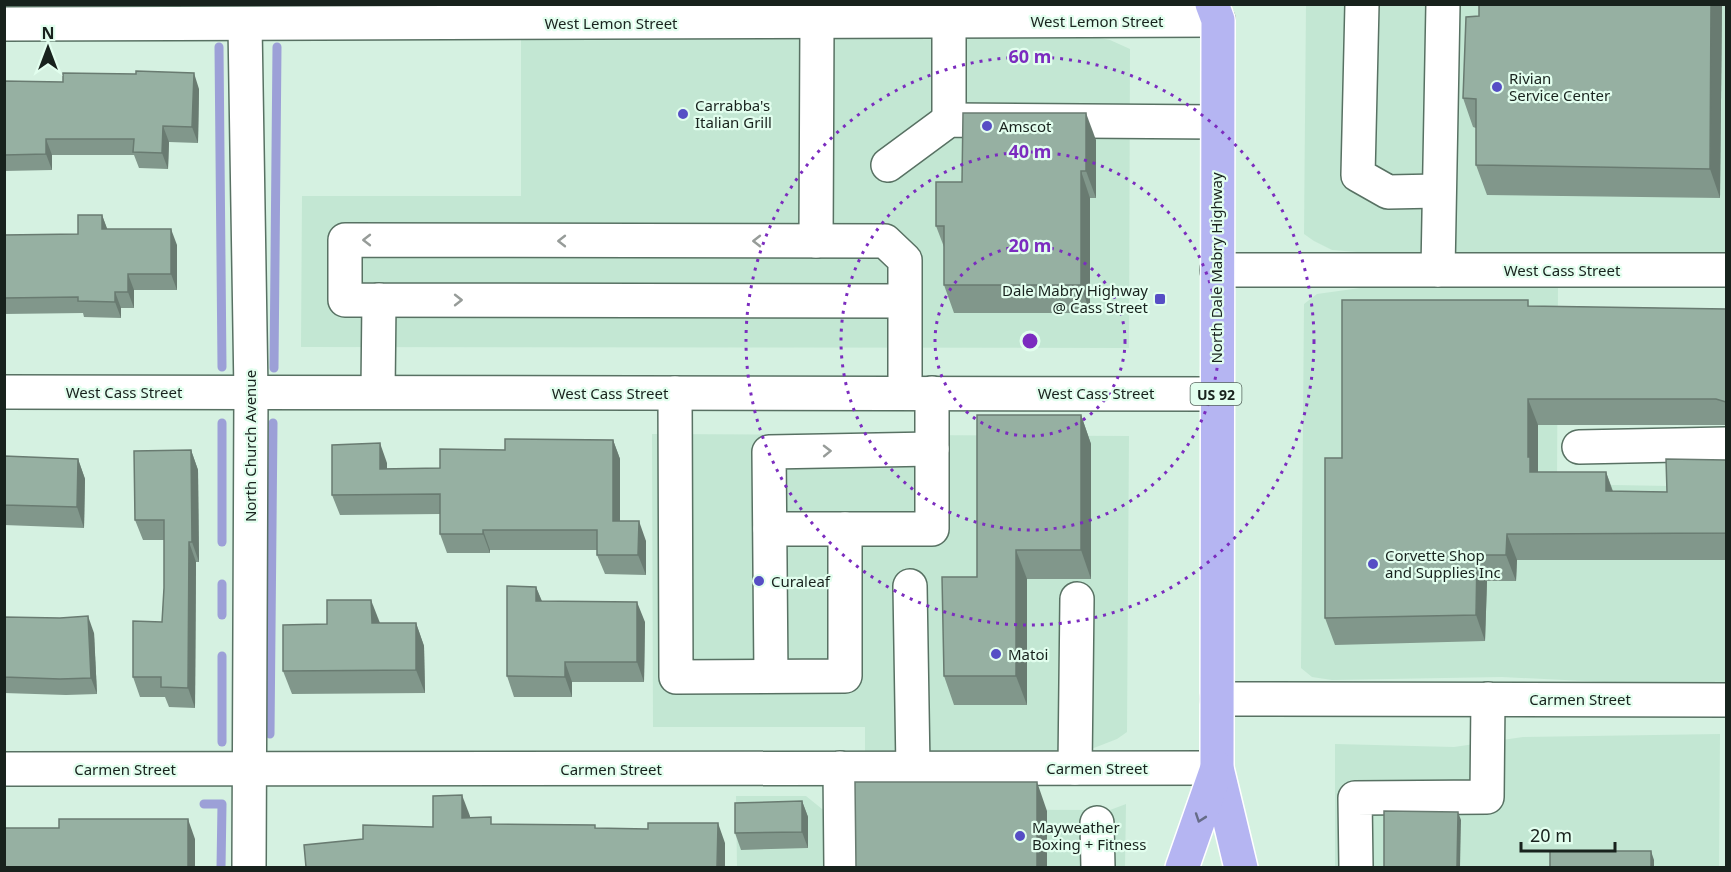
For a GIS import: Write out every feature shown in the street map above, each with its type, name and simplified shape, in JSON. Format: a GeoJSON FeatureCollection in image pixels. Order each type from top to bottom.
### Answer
{"type":"FeatureCollection","features":[{"type":"Feature","properties":{"kind":"main road","name":"North Dale Mabry Highway"},"geometry":{"type":"LineString","coordinates":[[1218,10],[1217,768],[1240,867]]}},
{"type":"Feature","properties":{"kind":"main road","name":"North Dale Mabry Highway"},"geometry":{"type":"LineString","coordinates":[[1182,867],[1217,768]]}},
{"type":"Feature","properties":{"kind":"street"},"geometry":{"type":"LineString","coordinates":[[1362,4],[1358,175],[1388,192],[1438,191]]}},
{"type":"Feature","properties":{"kind":"street"},"geometry":{"type":"LineString","coordinates":[[1438,270],[1443,4]]}},
{"type":"Feature","properties":{"kind":"street","name":"West Lemon Street"},"geometry":{"type":"LineString","coordinates":[[4,24],[245,25],[685,14],[817,22],[949,21],[1218,10]]}},
{"type":"Feature","properties":{"kind":"street"},"geometry":{"type":"LineString","coordinates":[[949,21],[949,120]]}},
{"type":"Feature","properties":{"kind":"street"},"geometry":{"type":"LineString","coordinates":[[816,241],[817,22]]}},
{"type":"Feature","properties":{"kind":"street","name":"North Church Avenue"},"geometry":{"type":"LineString","coordinates":[[245,25],[251,392],[249,867]]}},
{"type":"Feature","properties":{"kind":"street"},"geometry":{"type":"LineString","coordinates":[[888,165],[949,120],[1217,122]]}},
{"type":"Feature","properties":{"kind":"street"},"geometry":{"type":"LineString","coordinates":[[770,529],[932,529],[932,449],[918,393],[905,301],[905,260],[885,241],[345,240],[345,300],[905,301]]}},
{"type":"Feature","properties":{"kind":"street","name":"West Cass Street"},"geometry":{"type":"LineString","coordinates":[[1217,270],[1725,268]]}},
{"type":"Feature","properties":{"kind":"street"},"geometry":{"type":"LineString","coordinates":[[378,392],[379,300]]}},
{"type":"Feature","properties":{"kind":"street","name":"West Cass Street"},"geometry":{"type":"LineString","coordinates":[[4,392],[1216,394]]}},
{"type":"Feature","properties":{"kind":"street"},"geometry":{"type":"LineString","coordinates":[[675,393],[676,677],[845,676],[844,529]]}},
{"type":"Feature","properties":{"kind":"street"},"geometry":{"type":"LineString","coordinates":[[1579,447],[1726,444]]}},
{"type":"Feature","properties":{"kind":"street"},"geometry":{"type":"LineString","coordinates":[[771,676],[769,452],[932,449]]}},
{"type":"Feature","properties":{"kind":"street"},"geometry":{"type":"LineString","coordinates":[[910,586],[913,768]]}},
{"type":"Feature","properties":{"kind":"street"},"geometry":{"type":"LineString","coordinates":[[1075,768],[1077,600]]}},
{"type":"Feature","properties":{"kind":"street","name":"Carmen Street"},"geometry":{"type":"LineString","coordinates":[[1217,699],[1726,700]]}},
{"type":"Feature","properties":{"kind":"street"},"geometry":{"type":"LineString","coordinates":[[1356,867],[1355,798],[1487,797],[1488,699]]}},
{"type":"Feature","properties":{"kind":"street"},"geometry":{"type":"LineString","coordinates":[[840,768],[841,867]]}},
{"type":"Feature","properties":{"kind":"street","name":"Carmen Street"},"geometry":{"type":"LineString","coordinates":[[4,769],[1217,768]]}},
{"type":"Feature","properties":{"kind":"street"},"geometry":{"type":"LineString","coordinates":[[1097,824],[1098,867]]}},
{"type":"Feature","properties":{"kind":"shaded area"},"geometry":{"type":"Polygon","coordinates":[[[578,4],[1048,5],[578,7],[578,4]]]}},
{"type":"Feature","properties":{"kind":"shaded area"},"geometry":{"type":"Polygon","coordinates":[[[1306,5],[1726,5],[1726,254],[1370,253],[1332,250],[1314,241],[1304,234],[1306,5]]]}},
{"type":"Feature","properties":{"kind":"shaded area","name":"Carrabba's Italian Grill"},"geometry":{"type":"Polygon","coordinates":[[[521,32],[1083,35],[1110,40],[1130,49],[1129,348],[301,347],[302,196],[521,196],[521,32]]]}},
{"type":"Feature","properties":{"kind":"shaded area"},"geometry":{"type":"Polygon","coordinates":[[[1389,284],[1558,284],[1557,484],[1726,487],[1726,688],[1502,677],[1332,680],[1312,677],[1301,668],[1304,304],[1317,294],[1389,284]]]}},
{"type":"Feature","properties":{"kind":"shaded area","name":"Curaleaf"},"geometry":{"type":"Polygon","coordinates":[[[652,434],[1129,436],[1127,732],[1117,739],[1081,753],[865,754],[865,727],[653,727],[652,434]]]}},
{"type":"Feature","properties":{"kind":"shaded area"},"geometry":{"type":"Polygon","coordinates":[[[1720,734],[1719,867],[1335,867],[1335,744],[1454,747],[1523,737],[1720,734]]]}},
{"type":"Feature","properties":{"kind":"shaded area"},"geometry":{"type":"Polygon","coordinates":[[[736,796],[806,796],[822,809],[1110,810],[1126,804],[1125,867],[737,867],[736,796]]]}},
{"type":"Feature","properties":{"kind":"building"},"geometry":{"type":"Polygon","coordinates":[[[1479,4],[1711,4],[1710,169],[1476,165],[1476,99],[1463,98],[1466,17],[1479,16],[1479,4]]]}},
{"type":"Feature","properties":{"kind":"building"},"geometry":{"type":"Polygon","coordinates":[[[136,71],[194,73],[192,127],[163,126],[162,153],[133,152],[134,139],[46,139],[46,154],[4,155],[4,81],[63,82],[63,73],[136,74],[136,71]]]}},
{"type":"Feature","properties":{"kind":"building"},"geometry":{"type":"Polygon","coordinates":[[[963,113],[1086,113],[1086,171],[1081,171],[1081,285],[944,285],[944,226],[936,226],[936,182],[962,182],[963,113]]]}},
{"type":"Feature","properties":{"kind":"building"},"geometry":{"type":"Polygon","coordinates":[[[78,215],[102,215],[102,229],[171,229],[171,274],[128,274],[128,292],[115,292],[115,302],[78,301],[78,297],[4,298],[4,235],[78,234],[78,215]]]}},
{"type":"Feature","properties":{"kind":"building"},"geometry":{"type":"Polygon","coordinates":[[[1342,300],[1528,300],[1528,306],[1726,309],[1726,402],[1716,399],[1528,399],[1528,457],[1530,457],[1530,472],[1606,472],[1606,491],[1667,492],[1666,459],[1726,460],[1726,533],[1507,534],[1506,555],[1477,555],[1476,615],[1325,618],[1325,458],[1342,458],[1342,300]]]}},
{"type":"Feature","properties":{"kind":"building"},"geometry":{"type":"Polygon","coordinates":[[[977,415],[1081,415],[1081,550],[1016,550],[1016,676],[944,676],[942,577],[977,577],[977,415]]]}},
{"type":"Feature","properties":{"kind":"building"},"geometry":{"type":"Polygon","coordinates":[[[505,439],[613,440],[613,521],[639,521],[638,555],[597,555],[597,530],[483,530],[483,534],[440,534],[440,494],[332,495],[332,445],[380,443],[380,469],[440,468],[440,449],[505,450],[505,439]]]}},
{"type":"Feature","properties":{"kind":"building"},"geometry":{"type":"Polygon","coordinates":[[[191,450],[192,542],[189,542],[188,688],[161,687],[161,677],[133,677],[133,621],[162,622],[164,588],[164,520],[135,520],[134,451],[191,450]]]}},
{"type":"Feature","properties":{"kind":"building"},"geometry":{"type":"Polygon","coordinates":[[[4,456],[78,459],[77,507],[4,505],[4,456]]]}},
{"type":"Feature","properties":{"kind":"building"},"geometry":{"type":"Polygon","coordinates":[[[507,586],[536,587],[536,601],[637,602],[637,662],[565,662],[565,677],[507,676],[507,586]]]}},
{"type":"Feature","properties":{"kind":"building"},"geometry":{"type":"Polygon","coordinates":[[[327,600],[371,600],[372,623],[416,623],[416,670],[283,671],[283,625],[327,624],[327,600]]]}},
{"type":"Feature","properties":{"kind":"building"},"geometry":{"type":"Polygon","coordinates":[[[88,616],[91,678],[4,677],[4,617],[88,616]]]}},
{"type":"Feature","properties":{"kind":"building"},"geometry":{"type":"Polygon","coordinates":[[[855,782],[1037,782],[1037,867],[856,867],[855,782]]]}},
{"type":"Feature","properties":{"kind":"building"},"geometry":{"type":"Polygon","coordinates":[[[462,795],[462,818],[491,817],[491,824],[595,825],[595,828],[648,829],[648,823],[718,823],[717,867],[306,867],[304,845],[363,839],[363,825],[433,827],[433,796],[462,795]]]}},
{"type":"Feature","properties":{"kind":"building"},"geometry":{"type":"Polygon","coordinates":[[[802,801],[802,832],[735,833],[735,803],[802,801]]]}},
{"type":"Feature","properties":{"kind":"building"},"geometry":{"type":"Polygon","coordinates":[[[1384,811],[1458,812],[1457,867],[1384,867],[1384,811]]]}},
{"type":"Feature","properties":{"kind":"building"},"geometry":{"type":"Polygon","coordinates":[[[59,819],[188,819],[188,867],[4,867],[4,828],[59,828],[59,819]]]}},
{"type":"Feature","properties":{"kind":"building"},"geometry":{"type":"Polygon","coordinates":[[[1550,851],[1651,851],[1651,867],[1550,867],[1550,851]]]}},
{"type":"Feature","properties":{"kind":"waterway"},"geometry":{"type":"LineString","coordinates":[[219,47],[222,367]]}},
{"type":"Feature","properties":{"kind":"waterway"},"geometry":{"type":"LineString","coordinates":[[274,368],[277,47]]}},
{"type":"Feature","properties":{"kind":"waterway"},"geometry":{"type":"LineString","coordinates":[[222,423],[222,542]]}},
{"type":"Feature","properties":{"kind":"waterway"},"geometry":{"type":"LineString","coordinates":[[270,734],[273,423]]}},
{"type":"Feature","properties":{"kind":"waterway"},"geometry":{"type":"LineString","coordinates":[[222,584],[222,615]]}},
{"type":"Feature","properties":{"kind":"waterway"},"geometry":{"type":"LineString","coordinates":[[222,656],[222,742]]}},
{"type":"Feature","properties":{"kind":"waterway"},"geometry":{"type":"LineString","coordinates":[[204,804],[222,804],[221,868]]}},
{"type":"Feature","properties":{"kind":"place","name":"Rivian Service Center"},"geometry":{"type":"Point","coordinates":[1497,87]}},
{"type":"Feature","properties":{"kind":"place","name":"Carrabba's Italian Grill"},"geometry":{"type":"Point","coordinates":[683,114]}},
{"type":"Feature","properties":{"kind":"place","name":"Amscot"},"geometry":{"type":"Point","coordinates":[987,126]}},
{"type":"Feature","properties":{"kind":"place","name":"Dale Mabry Highway @ Cass Street"},"geometry":{"type":"Point","coordinates":[1160,299]}},
{"type":"Feature","properties":{"kind":"place","name":"Corvette Shop and Supplies Inc"},"geometry":{"type":"Point","coordinates":[1373,564]}},
{"type":"Feature","properties":{"kind":"place","name":"Curaleaf"},"geometry":{"type":"Point","coordinates":[759,581]}},
{"type":"Feature","properties":{"kind":"place","name":"Matoi"},"geometry":{"type":"Point","coordinates":[996,654]}},
{"type":"Feature","properties":{"kind":"place","name":"Mayweather Boxing + Fitness"},"geometry":{"type":"Point","coordinates":[1020,836]}}]}
